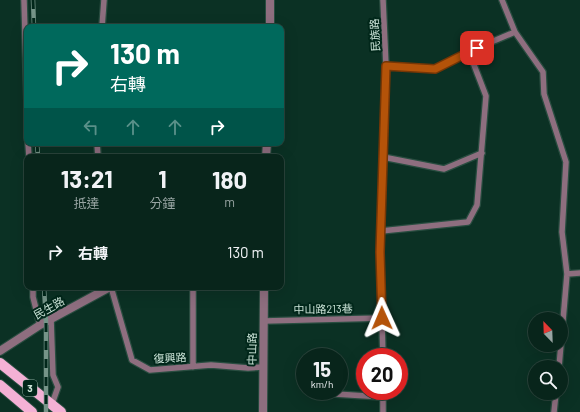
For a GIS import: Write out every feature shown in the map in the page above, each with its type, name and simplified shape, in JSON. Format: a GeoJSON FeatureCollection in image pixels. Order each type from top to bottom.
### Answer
{"type":"FeatureCollection","features":[{"type":"Feature","properties":{"kind":"main road","name":"3"},"geometry":{"type":"LineString","coordinates":[[0,363],[61,412]]}},
{"type":"Feature","properties":{"kind":"main road","name":"3"},"geometry":{"type":"LineString","coordinates":[[0,385],[32,412]]}},
{"type":"Feature","properties":{"kind":"street"},"geometry":{"type":"LineString","coordinates":[[270,0],[270,24]]}},
{"type":"Feature","properties":{"kind":"street","name":"民生路"},"geometry":{"type":"LineString","coordinates":[[0,351],[40,325],[104,290]]}},
{"type":"Feature","properties":{"kind":"street","name":"中山路"},"geometry":{"type":"LineString","coordinates":[[263,412],[264,290]]}},
{"type":"Feature","properties":{"kind":"lane"},"geometry":{"type":"LineString","coordinates":[[24,0],[25,24]]}},
{"type":"Feature","properties":{"kind":"lane"},"geometry":{"type":"LineString","coordinates":[[102,24],[104,0]]}},
{"type":"Feature","properties":{"kind":"lane","name":"民族路"},"geometry":{"type":"LineString","coordinates":[[382,348],[381,231],[386,66],[383,0]]}},
{"type":"Feature","properties":{"kind":"lane"},"geometry":{"type":"LineString","coordinates":[[502,0],[515,32],[542,72],[544,94],[566,162],[562,232],[567,274],[560,360]]}},
{"type":"Feature","properties":{"kind":"lane"},"geometry":{"type":"LineString","coordinates":[[386,66],[435,69],[515,32]]}},
{"type":"Feature","properties":{"kind":"lane"},"geometry":{"type":"LineString","coordinates":[[381,231],[468,222],[476,205],[482,153],[486,96],[469,52]]}},
{"type":"Feature","properties":{"kind":"lane"},"geometry":{"type":"LineString","coordinates":[[383,157],[444,169],[482,153]]}},
{"type":"Feature","properties":{"kind":"lane"},"geometry":{"type":"LineString","coordinates":[[567,274],[580,273]]}},
{"type":"Feature","properties":{"kind":"lane"},"geometry":{"type":"LineString","coordinates":[[33,290],[33,297],[40,325]]}},
{"type":"Feature","properties":{"kind":"lane","name":"復興路"},"geometry":{"type":"LineString","coordinates":[[111,290],[132,360],[150,370],[211,365],[248,368],[263,367]]}},
{"type":"Feature","properties":{"kind":"lane"},"geometry":{"type":"LineString","coordinates":[[193,290],[193,367]]}},
{"type":"Feature","properties":{"kind":"lane","name":"中山路213巷"},"geometry":{"type":"LineString","coordinates":[[264,321],[382,318]]}},
{"type":"Feature","properties":{"kind":"lane"},"geometry":{"type":"LineString","coordinates":[[51,319],[53,375],[58,387],[52,404]]}},
{"type":"Feature","properties":{"kind":"lane"},"geometry":{"type":"LineString","coordinates":[[383,400],[383,412]]}},
{"type":"Feature","properties":{"kind":"lane"},"geometry":{"type":"LineString","coordinates":[[554,412],[555,400]]}},
{"type":"Feature","properties":{"kind":"railway"},"geometry":{"type":"LineString","coordinates":[[33,0],[34,24]]}},
{"type":"Feature","properties":{"kind":"railway"},"geometry":{"type":"LineString","coordinates":[[37,146],[38,154]]}},
{"type":"Feature","properties":{"kind":"railway"},"geometry":{"type":"LineString","coordinates":[[44,290],[46,322],[46,412]]}},
{"type":"Feature","properties":{"kind":"route"},"geometry":{"type":"LineString","coordinates":[[382,318],[380,252],[386,66],[435,69],[477,48]]}}]}
